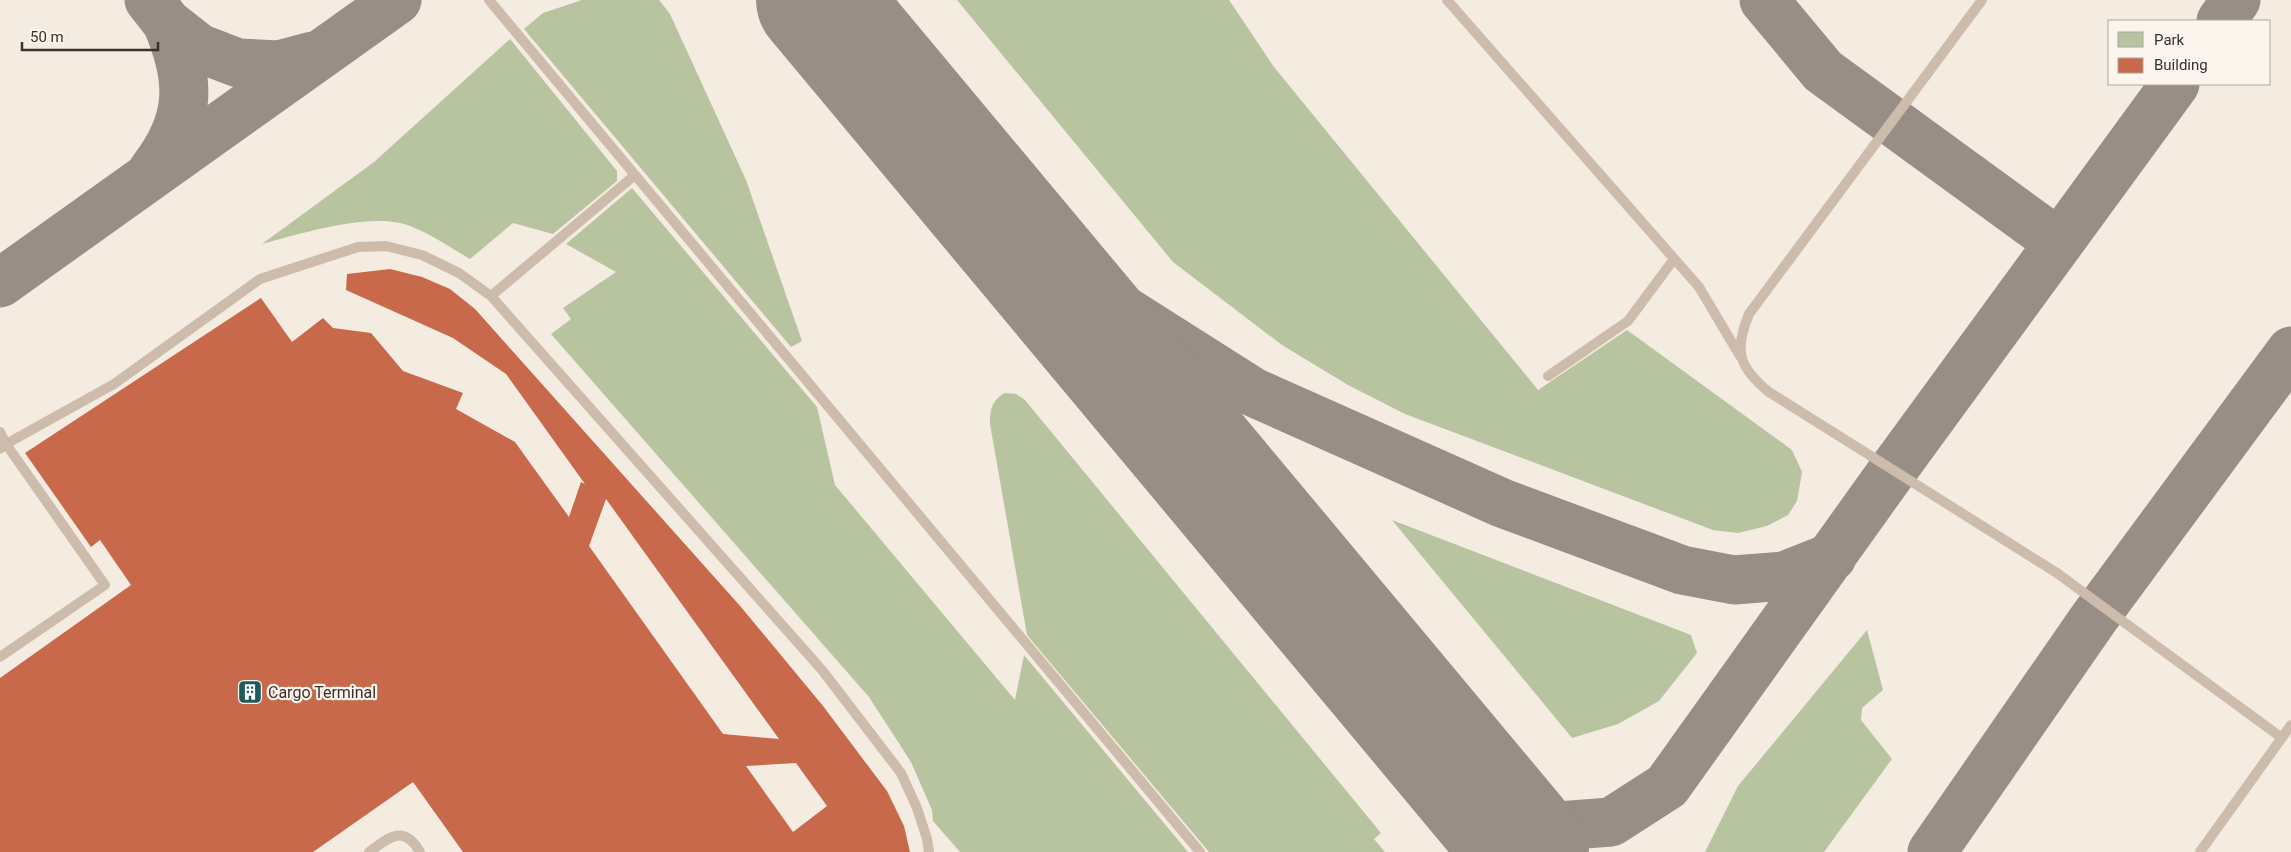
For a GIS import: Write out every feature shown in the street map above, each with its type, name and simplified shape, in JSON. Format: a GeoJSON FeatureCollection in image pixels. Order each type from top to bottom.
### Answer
{"type":"FeatureCollection","features":[{"type":"Feature","properties":{"kind":"lane"},"geometry":{"type":"LineString","coordinates":[[489,0],[1200,852]]}},
{"type":"Feature","properties":{"kind":"lane"},"geometry":{"type":"LineString","coordinates":[[1447,0],[1699,287],[1741,357],[1751,378],[1769,392],[2057,572],[2282,738]]}},
{"type":"Feature","properties":{"kind":"lane"},"geometry":{"type":"LineString","coordinates":[[1741,357],[1740,335],[1749,314],[1982,0]]}},
{"type":"Feature","properties":{"kind":"lane"},"geometry":{"type":"LineString","coordinates":[[491,296],[635,175]]}},
{"type":"Feature","properties":{"kind":"lane"},"geometry":{"type":"LineString","coordinates":[[3,446],[114,384],[260,279],[358,247],[386,246],[422,255],[459,273],[491,296],[834,684],[901,773],[917,808],[929,852]]}},
{"type":"Feature","properties":{"kind":"lane"},"geometry":{"type":"LineString","coordinates":[[1548,376],[1628,321],[1674,258]]}},
{"type":"Feature","properties":{"kind":"lane"},"geometry":{"type":"LineString","coordinates":[[0,432],[3,446],[105,585],[0,657]]}},
{"type":"Feature","properties":{"kind":"lane"},"geometry":{"type":"LineString","coordinates":[[2200,852],[2291,725]]}},
{"type":"Feature","properties":{"kind":"lane"},"geometry":{"type":"LineString","coordinates":[[369,852],[391,836],[400,835],[408,837],[420,852]]}},
{"type":"Feature","properties":{"kind":"green space"},"geometry":{"type":"Polygon","coordinates":[[[582,0],[659,0],[670,14],[746,180],[802,341],[791,347],[524,29],[543,13],[582,0]]]}},
{"type":"Feature","properties":{"kind":"green space"},"geometry":{"type":"Polygon","coordinates":[[[957,0],[1229,0],[1274,67],[1538,390],[1627,330],[1792,450],[1802,472],[1797,501],[1788,515],[1767,526],[1738,533],[1713,530],[1405,414],[1348,385],[1282,345],[1173,262],[957,0]]]}},
{"type":"Feature","properties":{"kind":"green space"},"geometry":{"type":"Polygon","coordinates":[[[510,39],[617,171],[617,181],[553,234],[513,223],[470,259],[426,233],[394,222],[356,222],[262,244],[374,162],[510,39]]]}},
{"type":"Feature","properties":{"kind":"green space"},"geometry":{"type":"Polygon","coordinates":[[[632,188],[817,407],[835,485],[1015,700],[1024,655],[1188,852],[960,852],[933,821],[932,810],[911,762],[869,697],[551,334],[571,319],[563,308],[616,272],[566,244],[632,188]]]}},
{"type":"Feature","properties":{"kind":"green space"},"geometry":{"type":"Polygon","coordinates":[[[1005,393],[1016,394],[1025,400],[1381,833],[1374,839],[1385,852],[1209,852],[1027,635],[990,424],[993,406],[997,399],[1005,393]]]}},
{"type":"Feature","properties":{"kind":"green space"},"geometry":{"type":"Polygon","coordinates":[[[1392,520],[1691,635],[1697,653],[1659,701],[1618,724],[1572,738],[1392,520]]]}},
{"type":"Feature","properties":{"kind":"green space"},"geometry":{"type":"Polygon","coordinates":[[[1867,630],[1883,690],[1862,708],[1861,720],[1892,759],[1824,852],[1705,852],[1738,786],[1867,630]]]}},
{"type":"Feature","properties":{"kind":"building"},"geometry":{"type":"Polygon","coordinates":[[[390,269],[422,277],[450,289],[475,309],[741,607],[823,706],[887,791],[904,826],[910,852],[463,852],[413,782],[313,852],[0,852],[0,678],[131,585],[100,540],[91,547],[25,453],[261,298],[292,342],[323,318],[333,328],[371,333],[403,371],[463,393],[456,409],[515,442],[569,517],[581,482],[585,484],[506,374],[453,338],[346,290],[347,274],[390,269]],[[606,499],[589,546],[723,734],[779,739],[606,499]],[[796,763],[746,766],[793,832],[827,806],[796,763]]]}},
{"type":"Feature","properties":{"kind":"taxiway"},"geometry":{"type":"LineString","coordinates":[[149,0],[167,23],[199,48],[238,63],[279,65],[313,56]]}},
{"type":"Feature","properties":{"kind":"taxiway"},"geometry":{"type":"LineString","coordinates":[[0,283],[397,0]]}},
{"type":"Feature","properties":{"kind":"taxiway"},"geometry":{"type":"LineString","coordinates":[[1764,0],[1823,71],[2059,243]]}},
{"type":"Feature","properties":{"kind":"taxiway"},"geometry":{"type":"LineString","coordinates":[[2222,20],[2236,0]]}},
{"type":"Feature","properties":{"kind":"taxiway"},"geometry":{"type":"LineString","coordinates":[[153,170],[166,152],[175,134],[184,99],[180,63],[167,23]]}},
{"type":"Feature","properties":{"kind":"taxiway"},"geometry":{"type":"LineString","coordinates":[[1485,800],[1545,827],[1611,822],[1667,786],[1885,481],[2174,85]]}},
{"type":"Feature","properties":{"kind":"taxiway"},"geometry":{"type":"LineString","coordinates":[[1023,246],[1253,392],[1502,503],[1682,570],[1734,580],[1784,576],[1832,557]]}},
{"type":"Feature","properties":{"kind":"taxiway"},"geometry":{"type":"LineString","coordinates":[[1932,852],[2094,618],[2291,351]]}},
{"type":"Feature","properties":{"kind":"runway"},"geometry":{"type":"LineString","coordinates":[[817,0],[1528,852]]}},
{"type":"Feature","properties":{"kind":"place","name":"Cargo Terminal"},"geometry":{"type":"Point","coordinates":[250,692]}}]}
